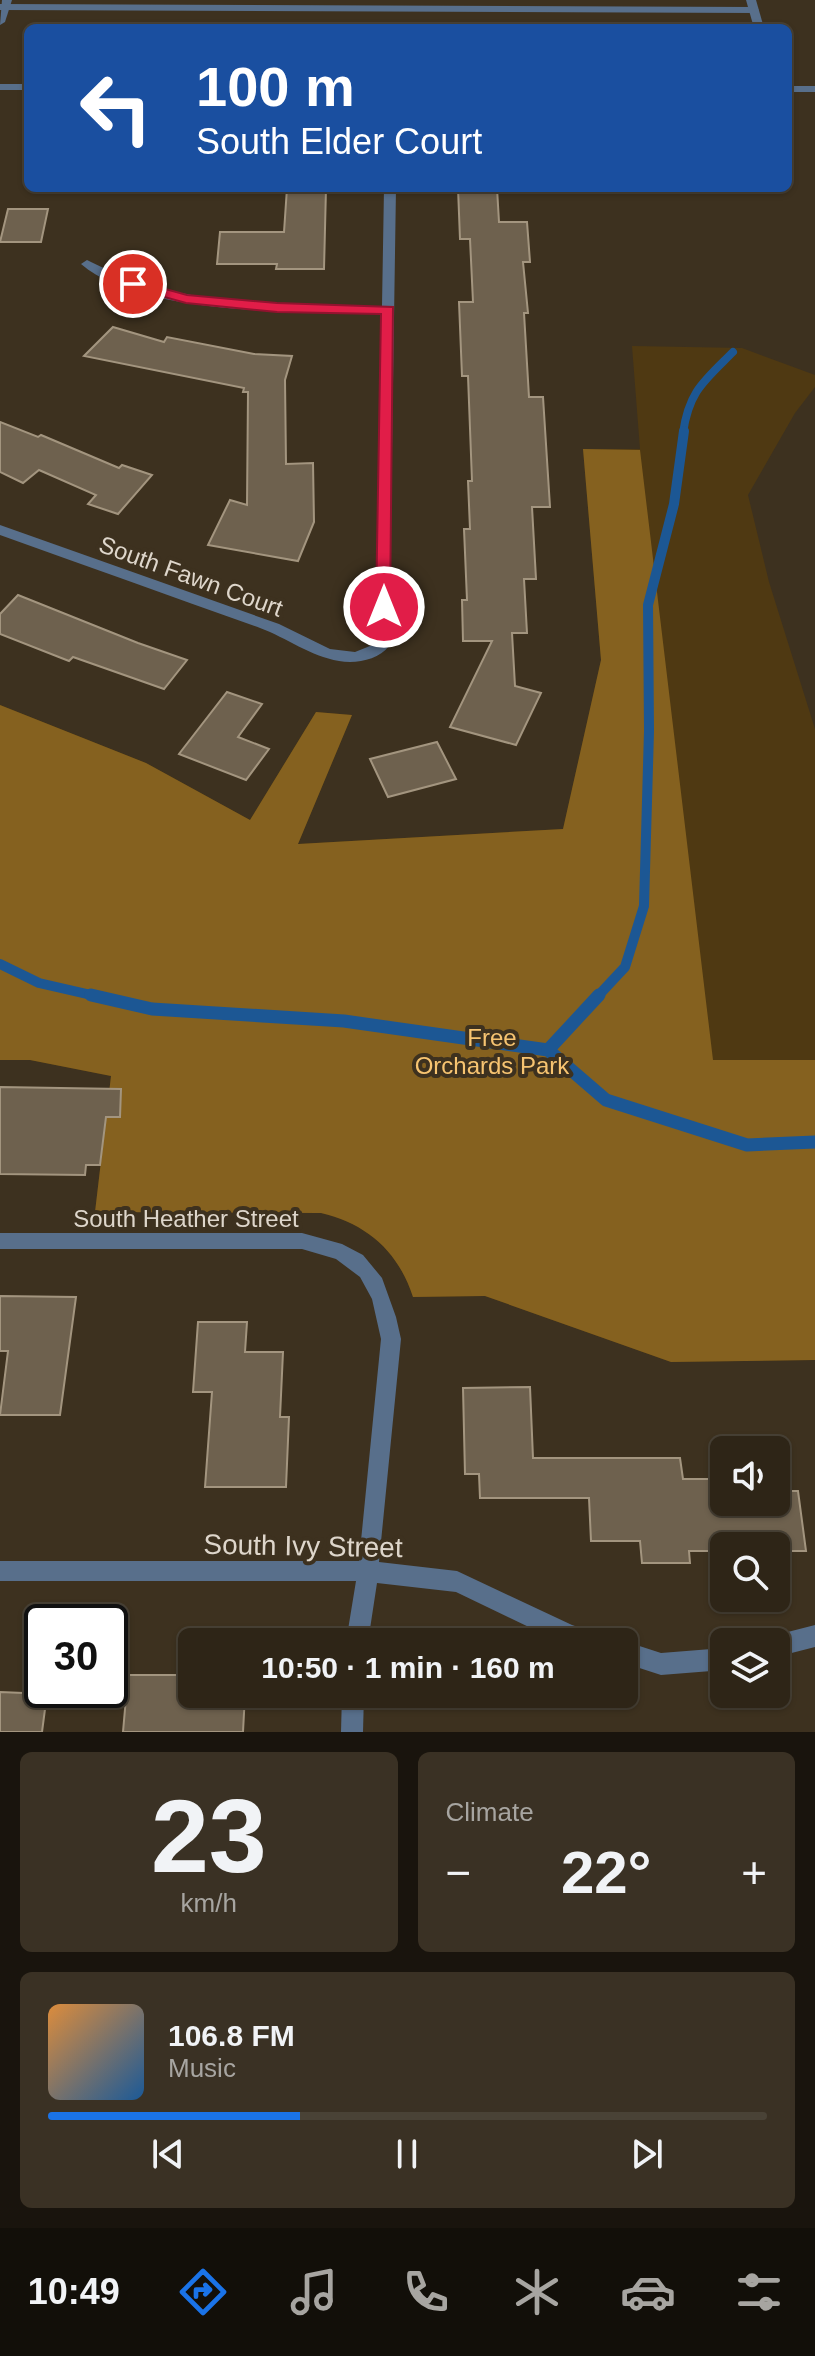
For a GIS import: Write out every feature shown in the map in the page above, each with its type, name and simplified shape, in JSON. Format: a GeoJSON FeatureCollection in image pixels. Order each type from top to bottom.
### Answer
{"type":"FeatureCollection","features":[{"type":"Feature","properties":{"kind":"street"},"geometry":{"type":"LineString","coordinates":[[0,22],[4,5],[752,5]]}},
{"type":"Feature","properties":{"kind":"street"},"geometry":{"type":"LineString","coordinates":[[0,87],[24,87]]}},
{"type":"Feature","properties":{"kind":"street"},"geometry":{"type":"LineString","coordinates":[[792,89],[815,89]]}},
{"type":"Feature","properties":{"kind":"street"},"geometry":{"type":"LineString","coordinates":[[87,264],[107,277],[186,299],[277,308],[388,310],[390,192]]}},
{"type":"Feature","properties":{"kind":"street","name":"South Fawn Court"},"geometry":{"type":"LineString","coordinates":[[0,530],[274,628],[313,648],[343,658],[368,657],[382,646],[384,624],[388,310]]}},
{"type":"Feature","properties":{"kind":"street","name":"South Heather Street"},"geometry":{"type":"LineString","coordinates":[[0,1241],[302,1241],[336,1247],[365,1268],[383,1302],[391,1339],[368,1571]]}},
{"type":"Feature","properties":{"kind":"street","name":"South Ivy Street"},"geometry":{"type":"LineString","coordinates":[[0,1571],[368,1571],[457,1582],[554,1628]]}},
{"type":"Feature","properties":{"kind":"street"},"geometry":{"type":"LineString","coordinates":[[359,1628],[368,1571]]}},
{"type":"Feature","properties":{"kind":"street"},"geometry":{"type":"LineString","coordinates":[[790,1642],[815,1636]]}},
{"type":"Feature","properties":{"kind":"street"},"geometry":{"type":"LineString","coordinates":[[638,1657],[661,1664],[710,1660]]}},
{"type":"Feature","properties":{"kind":"street"},"geometry":{"type":"LineString","coordinates":[[352,1732],[353,1708]]}},
{"type":"Feature","properties":{"kind":"green space","name":"Free Orchards Park"},"geometry":{"type":"Polygon","coordinates":[[[632,346],[742,348],[815,375],[815,387],[795,413],[748,495],[769,582],[815,729],[815,1360],[671,1362],[485,1296],[413,1297],[399,1266],[379,1242],[353,1224],[321,1213],[95,1212],[111,1076],[30,1060],[0,1060],[0,705],[146,763],[250,820],[316,712],[352,715],[298,844],[563,829],[601,660],[583,449],[640,449],[632,346]]]}},
{"type":"Feature","properties":{"kind":"green space","name":"Free Orchards Park"},"geometry":{"type":"Polygon","coordinates":[[[583,449],[640,450],[713,1060],[815,1060],[815,1360],[671,1362],[485,1296],[413,1297],[399,1266],[379,1242],[353,1224],[321,1213],[95,1212],[111,1076],[30,1060],[0,1060],[0,705],[146,763],[250,820],[316,712],[352,715],[298,844],[563,829],[601,660],[583,449]]]}},
{"type":"Feature","properties":{"kind":"building"},"geometry":{"type":"Polygon","coordinates":[[[287,192],[326,192],[324,269],[276,269],[277,264],[217,264],[220,232],[284,232],[287,192]]]}},
{"type":"Feature","properties":{"kind":"building"},"geometry":{"type":"Polygon","coordinates":[[[458,192],[497,192],[499,222],[527,222],[530,262],[523,262],[528,313],[524,313],[529,397],[543,397],[550,507],[532,507],[536,579],[524,579],[527,633],[512,633],[515,686],[541,693],[516,745],[450,727],[492,641],[463,641],[462,600],[467,600],[464,529],[470,529],[468,481],[472,481],[468,376],[462,376],[459,302],[473,302],[470,239],[460,239],[458,192]]]}},
{"type":"Feature","properties":{"kind":"building"},"geometry":{"type":"Polygon","coordinates":[[[8,209],[48,209],[41,242],[0,242],[8,209]]]}},
{"type":"Feature","properties":{"kind":"building"},"geometry":{"type":"Polygon","coordinates":[[[113,327],[164,342],[167,337],[254,354],[292,356],[285,380],[286,464],[313,463],[314,522],[298,561],[208,545],[230,500],[247,505],[248,392],[243,392],[244,388],[84,356],[113,327]]]}},
{"type":"Feature","properties":{"kind":"building"},"geometry":{"type":"Polygon","coordinates":[[[0,422],[38,437],[41,435],[119,468],[122,465],[152,475],[118,514],[88,504],[96,495],[39,470],[23,483],[0,472],[0,422]]]}},
{"type":"Feature","properties":{"kind":"building"},"geometry":{"type":"Polygon","coordinates":[[[18,595],[187,660],[164,689],[73,657],[69,661],[0,634],[0,614],[18,595]]]}},
{"type":"Feature","properties":{"kind":"building"},"geometry":{"type":"Polygon","coordinates":[[[227,692],[262,704],[238,737],[269,749],[246,780],[179,754],[227,692]]]}},
{"type":"Feature","properties":{"kind":"building"},"geometry":{"type":"Polygon","coordinates":[[[437,742],[456,779],[388,797],[370,759],[437,742]]]}},
{"type":"Feature","properties":{"kind":"building"},"geometry":{"type":"Polygon","coordinates":[[[0,1087],[121,1089],[120,1117],[106,1117],[100,1165],[86,1165],[85,1175],[0,1174],[0,1087]]]}},
{"type":"Feature","properties":{"kind":"building"},"geometry":{"type":"Polygon","coordinates":[[[0,1296],[76,1297],[60,1415],[0,1415],[8,1351],[0,1351],[0,1296]]]}},
{"type":"Feature","properties":{"kind":"building"},"geometry":{"type":"Polygon","coordinates":[[[198,1322],[247,1322],[245,1352],[283,1352],[280,1417],[289,1417],[286,1487],[205,1487],[212,1392],[193,1392],[198,1322]]]}},
{"type":"Feature","properties":{"kind":"building"},"geometry":{"type":"Polygon","coordinates":[[[530,1387],[533,1458],[680,1458],[683,1479],[710,1479],[710,1516],[790,1516],[790,1491],[798,1491],[806,1551],[790,1551],[790,1532],[710,1532],[710,1551],[689,1551],[690,1563],[642,1563],[640,1541],[591,1541],[589,1498],[480,1498],[479,1474],[465,1474],[463,1388],[530,1387]]]}},
{"type":"Feature","properties":{"kind":"building"},"geometry":{"type":"Polygon","coordinates":[[[128,1675],[178,1675],[178,1708],[244,1708],[243,1732],[123,1732],[125,1708],[128,1708],[128,1675]]]}},
{"type":"Feature","properties":{"kind":"building"},"geometry":{"type":"Polygon","coordinates":[[[0,1692],[24,1693],[24,1708],[45,1708],[42,1732],[0,1732],[0,1692]]]}},
{"type":"Feature","properties":{"kind":"waterway"},"geometry":{"type":"LineString","coordinates":[[683,433],[689,407],[699,388],[733,352]]}},
{"type":"Feature","properties":{"kind":"waterway"},"geometry":{"type":"LineString","coordinates":[[597,997],[625,967],[644,906],[649,731],[648,605],[674,504],[684,431]]}},
{"type":"Feature","properties":{"kind":"waterway"},"geometry":{"type":"LineString","coordinates":[[0,964],[39,983],[100,997]]}},
{"type":"Feature","properties":{"kind":"waterway"},"geometry":{"type":"LineString","coordinates":[[91,995],[152,1009],[344,1021],[548,1050]]}},
{"type":"Feature","properties":{"kind":"waterway"},"geometry":{"type":"LineString","coordinates":[[548,1050],[599,995]]}},
{"type":"Feature","properties":{"kind":"waterway"},"geometry":{"type":"LineString","coordinates":[[548,1050],[606,1100],[747,1145],[815,1142]]}},
{"type":"Feature","properties":{"kind":"route"},"geometry":{"type":"LineString","coordinates":[[133,284],[186,299],[277,308],[388,310],[384,607]]}}]}
